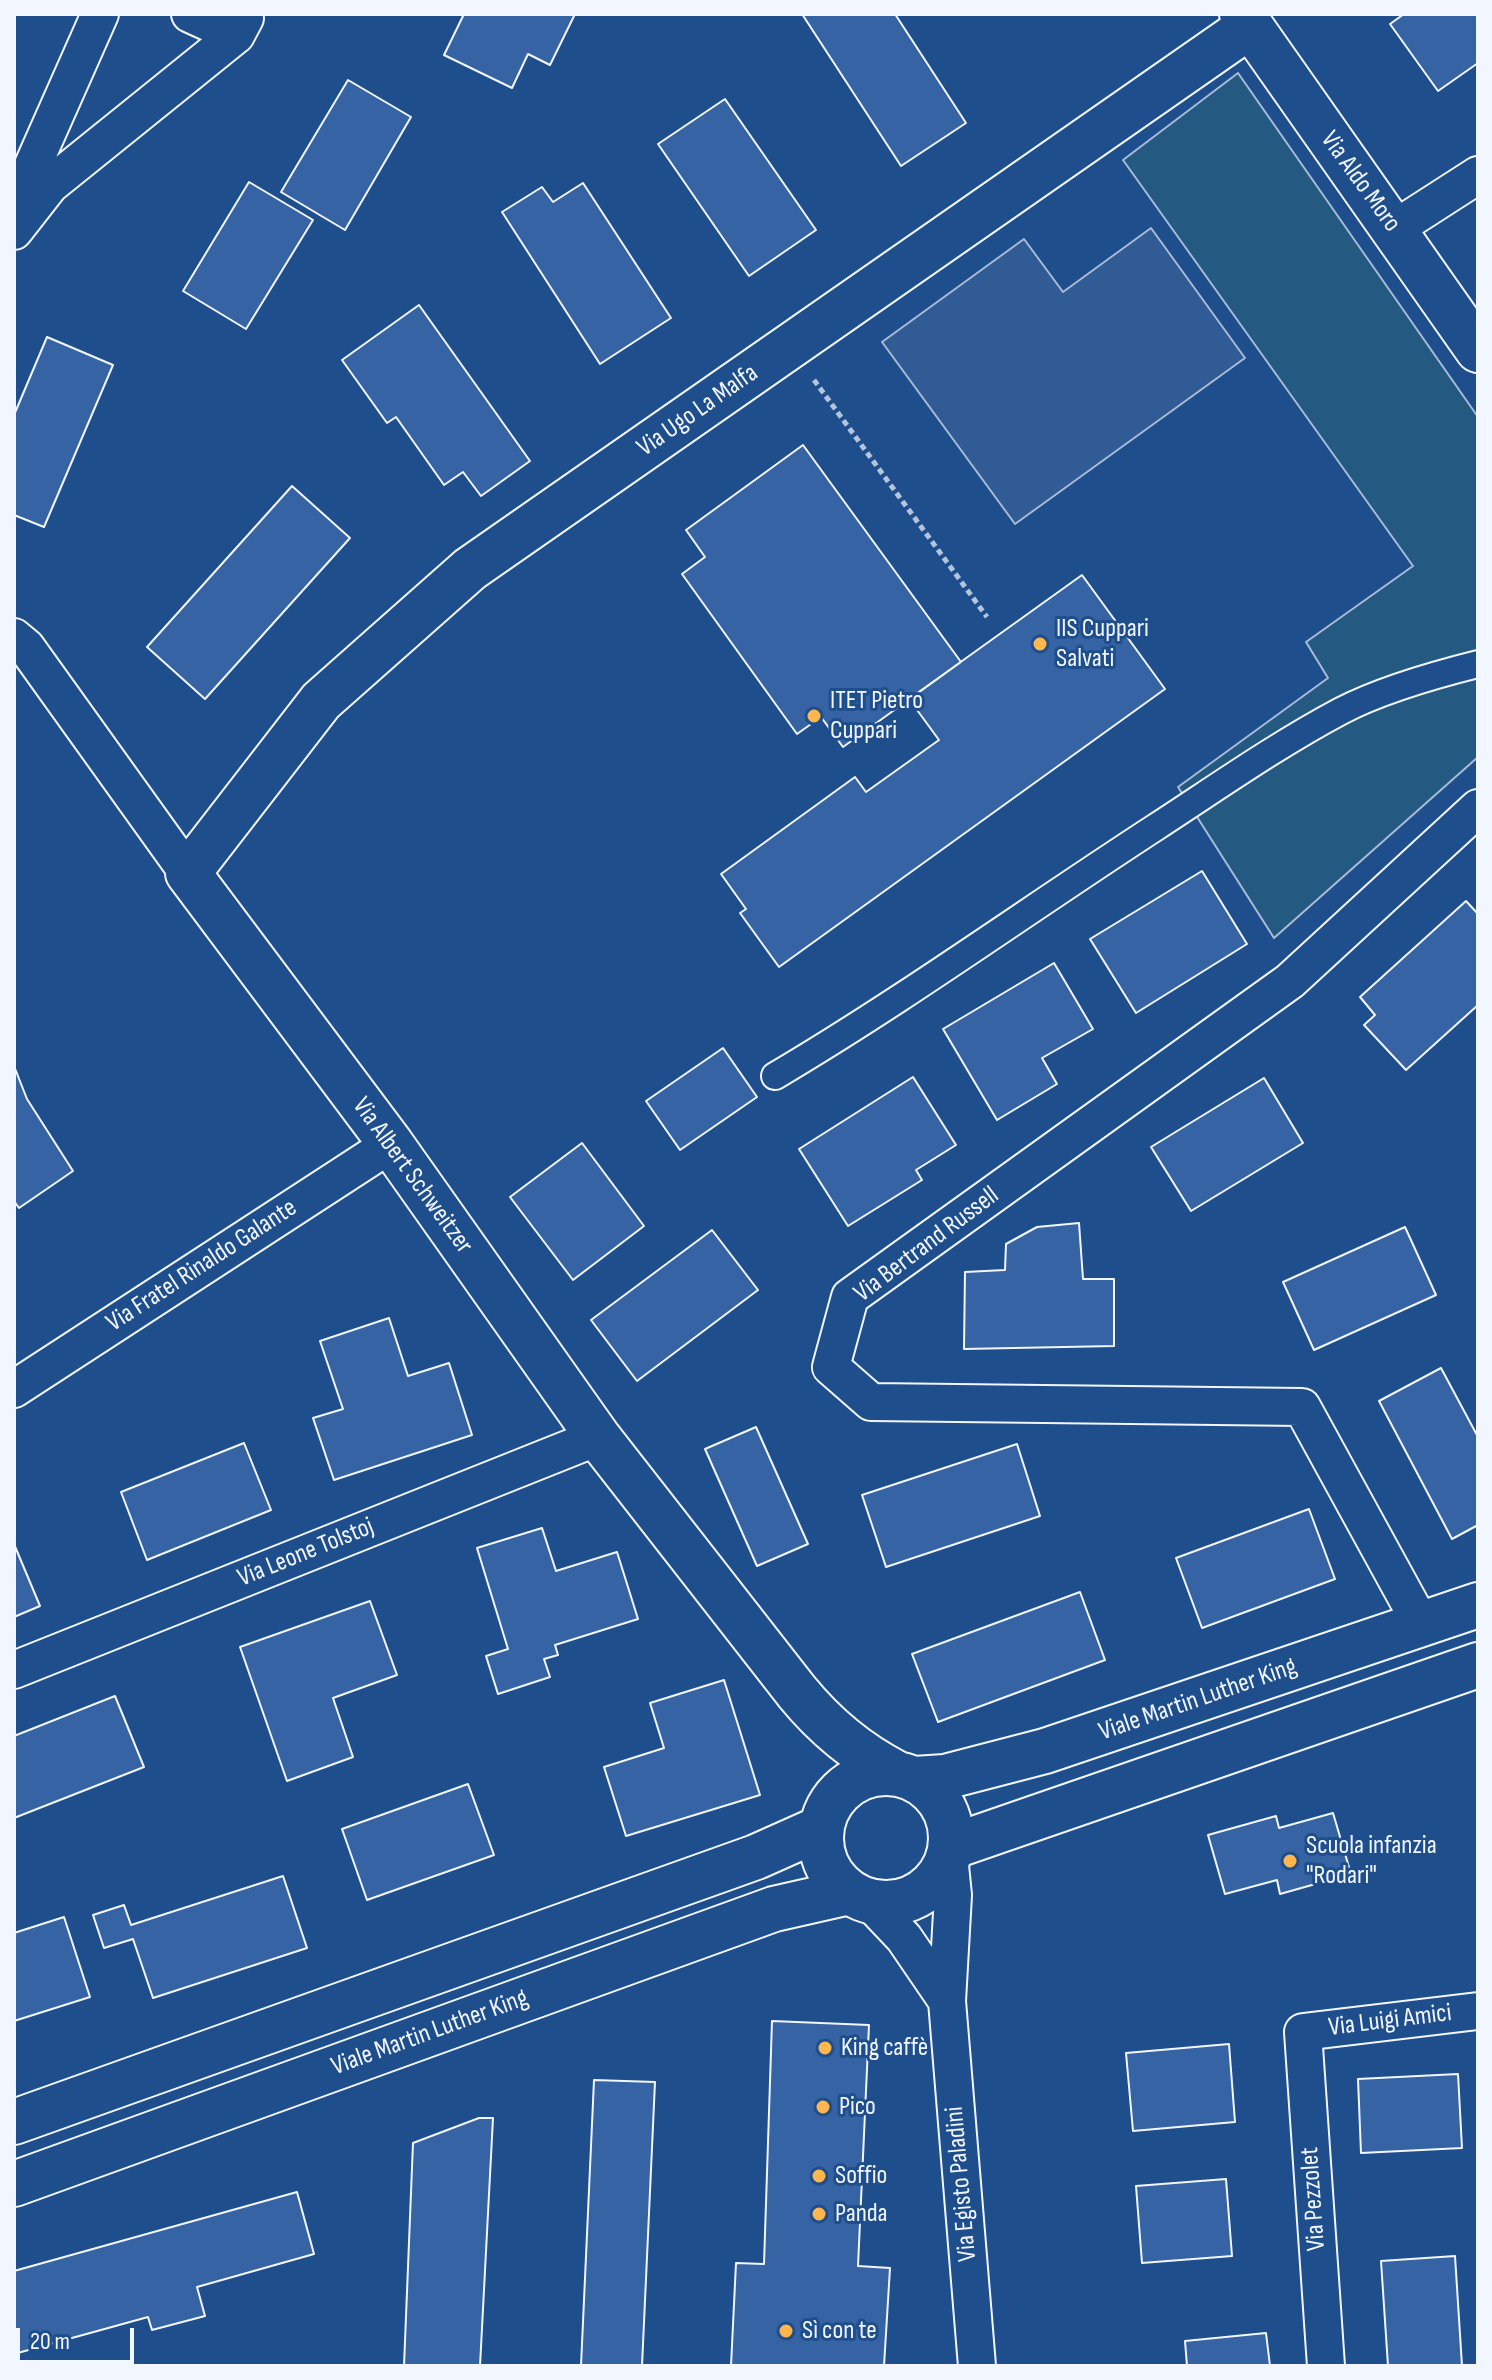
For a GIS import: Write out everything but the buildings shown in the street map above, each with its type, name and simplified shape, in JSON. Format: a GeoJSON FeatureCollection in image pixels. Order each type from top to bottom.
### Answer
{"type":"FeatureCollection","features":[{"type":"Feature","properties":{"kind":"street"},"geometry":{"type":"LineString","coordinates":[[14,208],[100,14]]}},
{"type":"Feature","properties":{"kind":"street"},"geometry":{"type":"LineString","coordinates":[[190,14],[242,24]]}},
{"type":"Feature","properties":{"kind":"street","name":"Via Aldo Moro"},"geometry":{"type":"LineString","coordinates":[[1253,18],[1478,350]]}},
{"type":"Feature","properties":{"kind":"street","name":"Via Ugo La Malfa"},"geometry":{"type":"LineString","coordinates":[[188,873],[321,701],[470,569],[790,347],[1253,18]]}},
{"type":"Feature","properties":{"kind":"street"},"geometry":{"type":"LineString","coordinates":[[14,231],[50,185],[242,24]]}},
{"type":"Feature","properties":{"kind":"street"},"geometry":{"type":"LineString","coordinates":[[1394,229],[1478,175]]}},
{"type":"Feature","properties":{"kind":"street","name":"Via Albert Schweitzer"},"geometry":{"type":"LineString","coordinates":[[14,637],[26,647],[188,873],[391,1144],[598,1437],[814,1713],[873,1761],[905,1776]]}},
{"type":"Feature","properties":{"kind":"street"},"geometry":{"type":"LineString","coordinates":[[775,1076],[857,1027],[1203,796],[1342,711],[1427,678],[1478,664]]}},
{"type":"Feature","properties":{"kind":"street","name":"Via Bertrand Russell"},"geometry":{"type":"LineString","coordinates":[[1421,1624],[1302,1407],[871,1402],[831,1367],[850,1297],[1290,981],[1478,808]]}},
{"type":"Feature","properties":{"kind":"street","name":"Via Fratel Rinaldo Galante"},"geometry":{"type":"LineString","coordinates":[[14,1389],[391,1144]]}},
{"type":"Feature","properties":{"kind":"street","name":"Via Leone Tolstoj"},"geometry":{"type":"LineString","coordinates":[[14,1670],[598,1437]]}},
{"type":"Feature","properties":{"kind":"street","name":"Viale Martin Luther King"},"geometry":{"type":"LineString","coordinates":[[14,2122],[756,1857],[824,1818],[839,1792],[856,1780],[876,1773],[945,1777],[1045,1751],[1478,1605]]}},
{"type":"Feature","properties":{"kind":"street"},"geometry":{"type":"LineString","coordinates":[[905,1776],[927,1788],[939,1800],[951,1830],[950,1851],[1478,1665]]}},
{"type":"Feature","properties":{"kind":"street","name":"Via Albert Schweitzer"},"geometry":{"type":"LineString","coordinates":[[814,1713],[832,1775],[824,1818]]}},
{"type":"Feature","properties":{"kind":"street"},"geometry":{"type":"LineString","coordinates":[[824,1818],[820,1847],[826,1864],[835,1880],[859,1897]]}},
{"type":"Feature","properties":{"kind":"street","name":"Viale Martin Luther King"},"geometry":{"type":"LineString","coordinates":[[14,2184],[774,1909],[859,1897],[890,1903],[909,1899],[927,1889],[940,1874],[950,1851]]}},
{"type":"Feature","properties":{"kind":"street","name":"Via Egisto Paladini"},"geometry":{"type":"LineString","coordinates":[[950,1851],[953,1895],[947,2001],[977,2366]]}},
{"type":"Feature","properties":{"kind":"street","name":"Via Egisto Paladini"},"geometry":{"type":"LineString","coordinates":[[859,1897],[904,1938],[947,2001]]}},
{"type":"Feature","properties":{"kind":"street","name":"Via Luigi Amici"},"geometry":{"type":"LineString","coordinates":[[1303,2032],[1478,2011]]}},
{"type":"Feature","properties":{"kind":"street","name":"Via Pezzolet"},"geometry":{"type":"LineString","coordinates":[[1303,2032],[1326,2366]]}},
{"type":"Feature","properties":{"kind":"path"},"geometry":{"type":"LineString","coordinates":[[790,347],[987,617]]}},
{"type":"Feature","properties":{"kind":"shaded area"},"geometry":{"type":"Polygon","coordinates":[[[1238,73],[1478,417],[1478,757],[1274,938],[1178,787],[1328,678],[1306,642],[1413,566],[1123,160],[1238,73]]]}},
{"type":"Feature","properties":{"kind":"shaded area"},"geometry":{"type":"Polygon","coordinates":[[[1151,228],[1245,358],[1015,524],[882,342],[1024,239],[1063,292],[1151,228]]]}},
{"type":"Feature","properties":{"kind":"place","name":"IIS Cuppari Salvati"},"geometry":{"type":"Point","coordinates":[1040,644]}},
{"type":"Feature","properties":{"kind":"place","name":"ITET Pietro Cuppari"},"geometry":{"type":"Point","coordinates":[814,716]}},
{"type":"Feature","properties":{"kind":"place","name":"Scuola infanzia \"Rodari\""},"geometry":{"type":"Point","coordinates":[1290,1861]}},
{"type":"Feature","properties":{"kind":"place","name":"King caffè"},"geometry":{"type":"Point","coordinates":[825,2048]}},
{"type":"Feature","properties":{"kind":"place","name":"Pico"},"geometry":{"type":"Point","coordinates":[823,2107]}},
{"type":"Feature","properties":{"kind":"place","name":"Soffio"},"geometry":{"type":"Point","coordinates":[819,2176]}},
{"type":"Feature","properties":{"kind":"place","name":"Panda"},"geometry":{"type":"Point","coordinates":[819,2214]}},
{"type":"Feature","properties":{"kind":"place","name":"Sì con te"},"geometry":{"type":"Point","coordinates":[786,2331]}}]}
